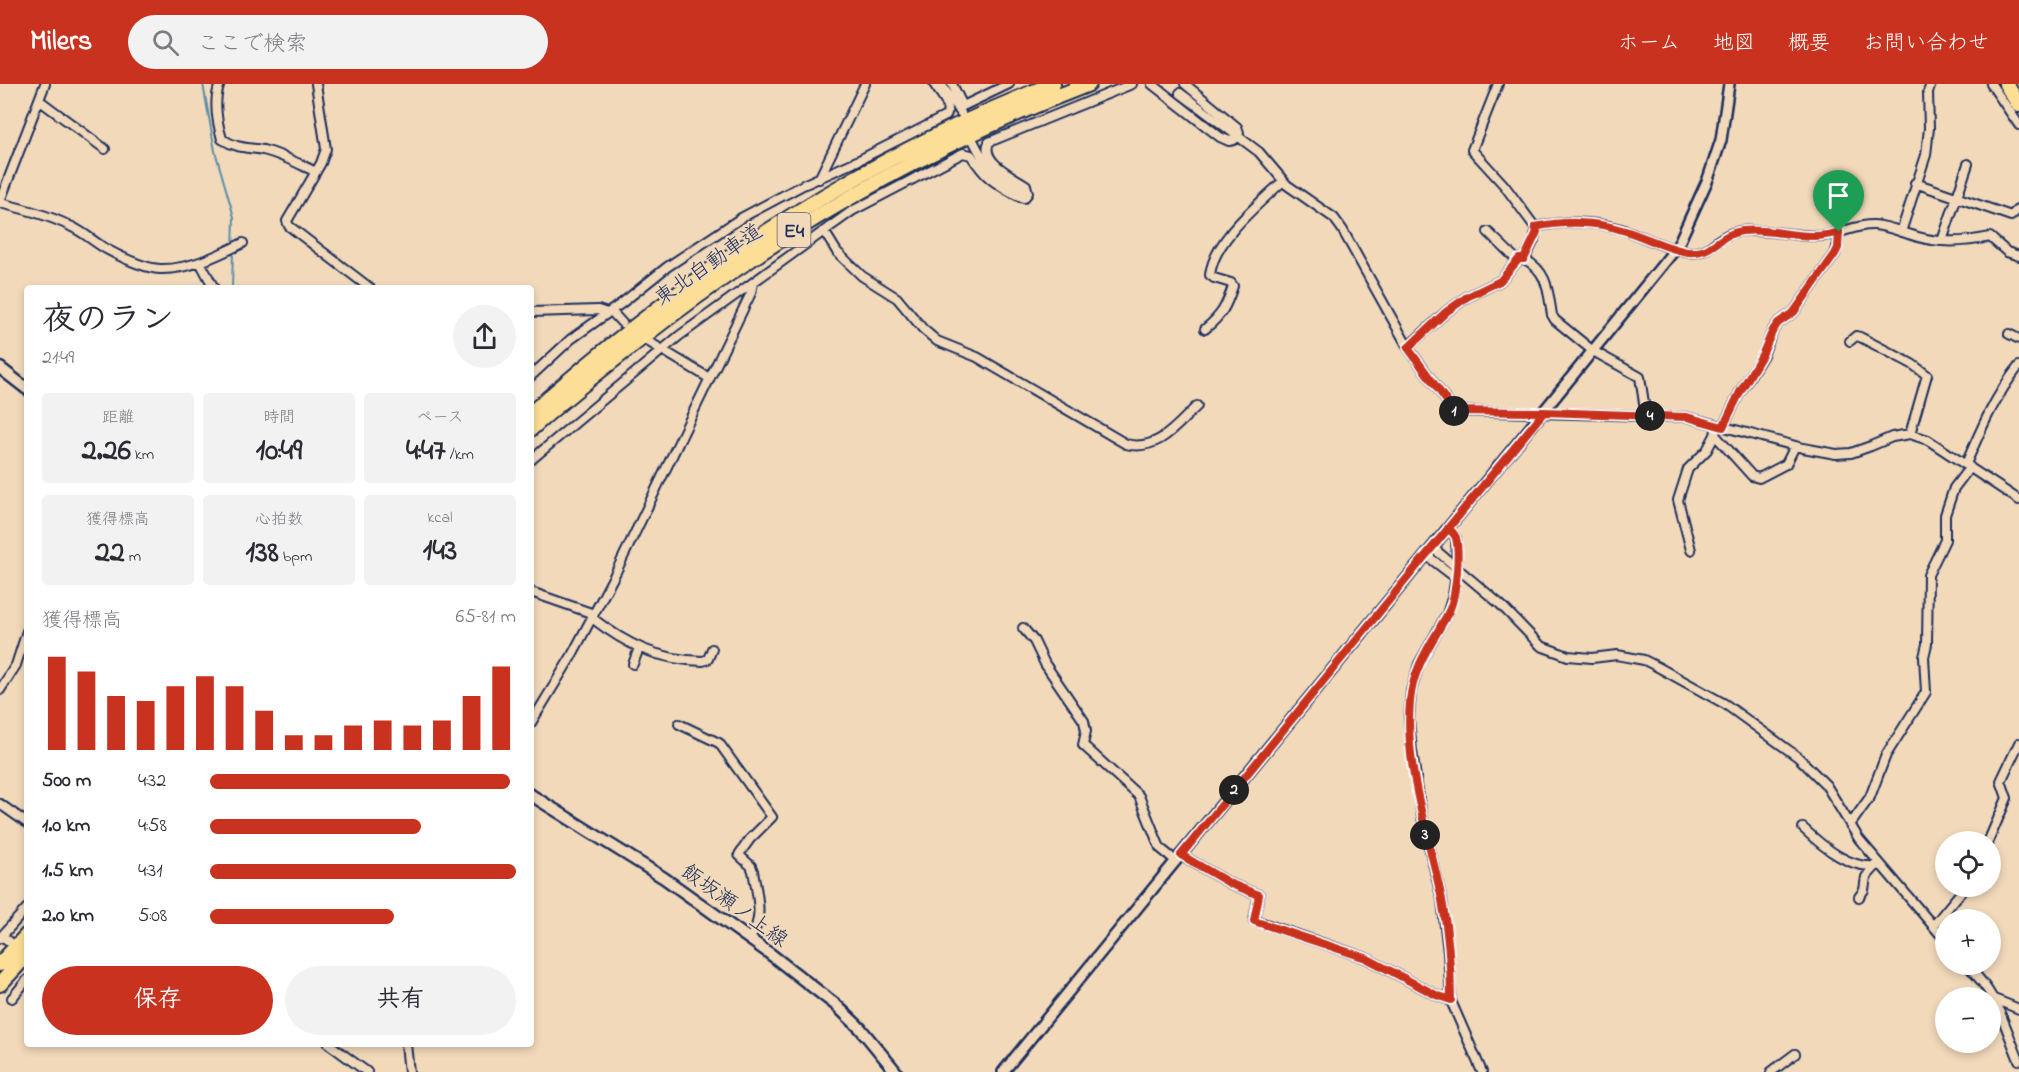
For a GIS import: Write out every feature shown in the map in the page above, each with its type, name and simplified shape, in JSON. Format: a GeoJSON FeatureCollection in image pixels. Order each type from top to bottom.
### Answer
{"type":"FeatureCollection","features":[{"type":"Feature","properties":{"kind":"highway","name":"東北自動車道"},"geometry":{"type":"LineString","coordinates":[[534,410],[622,336],[690,285],[797,212],[915,147],[973,118],[1053,84]]}},
{"type":"Feature","properties":{"kind":"highway","name":"東北自動車道"},"geometry":{"type":"LineString","coordinates":[[534,426],[662,321],[794,230],[923,157],[1028,108],[1089,84]]}},
{"type":"Feature","properties":{"kind":"highway"},"geometry":{"type":"LineString","coordinates":[[2006,84],[2019,105]]}},
{"type":"Feature","properties":{"kind":"highway"},"geometry":{"type":"LineString","coordinates":[[0,964],[24,938]]}},
{"type":"Feature","properties":{"kind":"highway"},"geometry":{"type":"LineString","coordinates":[[0,984],[24,958]]}},
{"type":"Feature","properties":{"kind":"main road"},"geometry":{"type":"LineString","coordinates":[[0,368],[24,387]]}},
{"type":"Feature","properties":{"kind":"main road","name":"飯坂瀬ノ上線"},"geometry":{"type":"LineString","coordinates":[[534,797],[664,878],[836,1005],[860,1028],[896,1072]]}},
{"type":"Feature","properties":{"kind":"street"},"geometry":{"type":"LineString","coordinates":[[45,84],[3,187],[0,202],[70,226],[108,250],[153,268],[162,269],[200,262],[243,243]]}},
{"type":"Feature","properties":{"kind":"street"},"geometry":{"type":"LineString","coordinates":[[220,84],[216,103],[222,139],[233,146],[279,155],[316,172]]}},
{"type":"Feature","properties":{"kind":"street"},"geometry":{"type":"LineString","coordinates":[[316,84],[326,149],[316,172],[287,221],[289,226],[366,285]]}},
{"type":"Feature","properties":{"kind":"street"},"geometry":{"type":"LineString","coordinates":[[819,179],[865,84]]}},
{"type":"Feature","properties":{"kind":"street"},"geometry":{"type":"LineString","coordinates":[[534,373],[571,339],[667,267],[741,218],[946,116],[947,104],[934,84]]}},
{"type":"Feature","properties":{"kind":"street"},"geometry":{"type":"LineString","coordinates":[[941,84],[961,113]]}},
{"type":"Feature","properties":{"kind":"street"},"geometry":{"type":"LineString","coordinates":[[951,84],[963,106],[1009,84]]}},
{"type":"Feature","properties":{"kind":"street"},"geometry":{"type":"LineString","coordinates":[[1028,194],[1026,184],[1011,176],[993,161],[987,148],[989,142],[1132,84]]}},
{"type":"Feature","properties":{"kind":"street"},"geometry":{"type":"LineString","coordinates":[[1152,84],[1220,137],[1229,141],[1234,140],[1239,131],[1237,127],[1185,84]]}},
{"type":"Feature","properties":{"kind":"street"},"geometry":{"type":"LineString","coordinates":[[1408,348],[1446,312],[1467,297],[1500,281],[1521,260],[1537,232],[1504,185],[1472,150],[1498,84]]}},
{"type":"Feature","properties":{"kind":"street"},"geometry":{"type":"LineString","coordinates":[[1002,1072],[1675,249],[1708,180],[1720,140],[1730,84]]}},
{"type":"Feature","properties":{"kind":"street"},"geometry":{"type":"LineString","coordinates":[[1901,232],[1927,148],[1930,84]]}},
{"type":"Feature","properties":{"kind":"street"},"geometry":{"type":"LineString","coordinates":[[1991,84],[2019,125]]}},
{"type":"Feature","properties":{"kind":"street"},"geometry":{"type":"LineString","coordinates":[[1180,93],[1259,152],[1283,181],[1334,218],[1408,348],[1454,411],[1687,417],[1795,446],[1843,454],[1871,447],[1892,437],[1910,434],[1928,440],[2019,500]]}},
{"type":"Feature","properties":{"kind":"street"},"geometry":{"type":"LineString","coordinates":[[39,100],[105,149]]}},
{"type":"Feature","properties":{"kind":"street"},"geometry":{"type":"LineString","coordinates":[[974,142],[991,171],[1028,194]]}},
{"type":"Feature","properties":{"kind":"street"},"geometry":{"type":"LineString","coordinates":[[534,457],[661,350],[852,211],[963,153],[971,155],[983,174],[990,180],[1020,197],[1024,198],[1028,194]]}},
{"type":"Feature","properties":{"kind":"street"},"geometry":{"type":"LineString","coordinates":[[1942,241],[1968,164]]}},
{"type":"Feature","properties":{"kind":"street"},"geometry":{"type":"LineString","coordinates":[[1204,329],[1223,312],[1233,286],[1210,274],[1227,236],[1283,181]]}},
{"type":"Feature","properties":{"kind":"street"},"geometry":{"type":"LineString","coordinates":[[1915,183],[2011,216],[2019,208]]}},
{"type":"Feature","properties":{"kind":"street"},"geometry":{"type":"LineString","coordinates":[[1535,227],[1581,223],[1606,226],[1675,249],[1701,252],[1730,234],[1747,231],[1811,236],[1830,235],[1869,225],[1929,240],[1957,242],[1990,237],[2007,252],[2019,256]]}},
{"type":"Feature","properties":{"kind":"street"},"geometry":{"type":"LineString","coordinates":[[824,231],[837,252],[862,276],[897,298],[937,341],[977,357],[1121,442],[1138,446],[1157,442],[1197,406]]}},
{"type":"Feature","properties":{"kind":"street"},"geometry":{"type":"LineString","coordinates":[[1488,232],[1521,260],[1537,267],[1544,275],[1555,320],[1593,351],[1640,377],[1647,416]]}},
{"type":"Feature","properties":{"kind":"street"},"geometry":{"type":"LineString","coordinates":[[1691,550],[1678,500],[1688,469],[1705,453],[1762,355],[1773,330],[1778,323],[1794,312],[1835,254],[1838,248],[1839,232]]}},
{"type":"Feature","properties":{"kind":"street"},"geometry":{"type":"LineString","coordinates":[[200,262],[212,285]]}},
{"type":"Feature","properties":{"kind":"street"},"geometry":{"type":"LineString","coordinates":[[534,718],[615,574],[751,293],[753,283]]}},
{"type":"Feature","properties":{"kind":"street"},"geometry":{"type":"LineString","coordinates":[[534,312],[598,310],[609,312],[621,323]]}},
{"type":"Feature","properties":{"kind":"street"},"geometry":{"type":"LineString","coordinates":[[2009,334],[2019,339]]}},
{"type":"Feature","properties":{"kind":"street"},"geometry":{"type":"LineString","coordinates":[[1850,341],[1856,336],[1860,337],[1912,364],[1927,375],[1910,434]]}},
{"type":"Feature","properties":{"kind":"street"},"geometry":{"type":"LineString","coordinates":[[649,342],[710,378]]}},
{"type":"Feature","properties":{"kind":"street"},"geometry":{"type":"LineString","coordinates":[[1850,825],[1870,797],[1886,755],[1926,692],[1924,657],[1927,644],[1928,576],[1945,540],[1945,515],[1954,488],[1968,465],[1994,402],[2019,366]]}},
{"type":"Feature","properties":{"kind":"street"},"geometry":{"type":"LineString","coordinates":[[1715,435],[1752,476],[1758,478],[1786,464],[1795,446]]}},
{"type":"Feature","properties":{"kind":"street"},"geometry":{"type":"LineString","coordinates":[[1448,528],[1456,538],[1456,578],[1450,607],[1423,656],[1415,676],[1409,719],[1422,818],[1442,900],[1451,1000],[1482,1072]]}},
{"type":"Feature","properties":{"kind":"street"},"geometry":{"type":"LineString","coordinates":[[1429,551],[1457,568],[1501,605],[1541,646],[1555,653],[1579,658],[1617,655],[1644,660],[1688,682],[1735,711],[1809,766],[1826,785],[1878,866],[1935,928]]}},
{"type":"Feature","properties":{"kind":"street"},"geometry":{"type":"LineString","coordinates":[[1429,551],[1456,578]]}},
{"type":"Feature","properties":{"kind":"street"},"geometry":{"type":"LineString","coordinates":[[534,593],[593,616],[639,648],[672,658],[703,661],[708,659],[711,649]]}},
{"type":"Feature","properties":{"kind":"street"},"geometry":{"type":"LineString","coordinates":[[1023,628],[1034,640],[1045,664],[1084,721],[1086,731],[1083,745],[1142,800],[1160,848],[1231,884],[1259,895],[1254,921],[1366,958],[1436,995],[1451,1000]]}},
{"type":"Feature","properties":{"kind":"street"},"geometry":{"type":"LineString","coordinates":[[0,690],[16,664],[24,640]]}},
{"type":"Feature","properties":{"kind":"street"},"geometry":{"type":"LineString","coordinates":[[633,664],[639,648]]}},
{"type":"Feature","properties":{"kind":"street"},"geometry":{"type":"LineString","coordinates":[[679,724],[724,747],[772,817],[750,839],[740,853],[752,866],[760,914],[754,934],[749,939]]}},
{"type":"Feature","properties":{"kind":"street"},"geometry":{"type":"LineString","coordinates":[[1993,831],[2007,798],[2001,781],[2019,743]]}},
{"type":"Feature","properties":{"kind":"street"},"geometry":{"type":"LineString","coordinates":[[0,804],[24,821]]}},
{"type":"Feature","properties":{"kind":"street"},"geometry":{"type":"LineString","coordinates":[[1803,828],[1835,855],[1878,866]]}},
{"type":"Feature","properties":{"kind":"street"},"geometry":{"type":"LineString","coordinates":[[1859,897],[1864,890],[1866,877],[1878,866]]}},
{"type":"Feature","properties":{"kind":"street"},"geometry":{"type":"LineString","coordinates":[[1933,926],[1957,897]]}},
{"type":"Feature","properties":{"kind":"street"},"geometry":{"type":"LineString","coordinates":[[10,942],[1,937],[24,911]]}},
{"type":"Feature","properties":{"kind":"street"},"geometry":{"type":"LineString","coordinates":[[1976,975],[1987,987]]}},
{"type":"Feature","properties":{"kind":"street"},"geometry":{"type":"LineString","coordinates":[[12,998],[24,984]]}},
{"type":"Feature","properties":{"kind":"street"},"geometry":{"type":"LineString","coordinates":[[2001,1002],[2019,1009]]}},
{"type":"Feature","properties":{"kind":"street"},"geometry":{"type":"LineString","coordinates":[[2001,1014],[2019,1060]]}},
{"type":"Feature","properties":{"kind":"street"},"geometry":{"type":"LineString","coordinates":[[333,1047],[367,1072]]}},
{"type":"Feature","properties":{"kind":"street"},"geometry":{"type":"LineString","coordinates":[[406,1047],[409,1072]]}},
{"type":"Feature","properties":{"kind":"street"},"geometry":{"type":"LineString","coordinates":[[1771,1072],[1795,1054]]}},
{"type":"Feature","properties":{"kind":"waterway"},"geometry":{"type":"LineString","coordinates":[[203,84],[215,151],[234,217],[232,285]]}},
{"type":"Feature","properties":{"kind":"route"},"geometry":{"type":"LineString","coordinates":[[1839,232],[1820,236],[1759,231],[1738,232],[1722,238],[1706,251],[1695,252],[1675,249],[1621,229],[1606,226],[1581,223],[1535,227],[1537,232],[1535,238],[1524,259],[1519,259],[1500,281],[1482,288],[1446,312],[1408,348],[1454,411],[1544,412],[1432,547],[1181,855],[1231,884],[1259,895],[1254,921],[1347,950],[1436,995],[1451,1000],[1442,900],[1422,818],[1409,719],[1411,692],[1417,669],[1447,614],[1454,595],[1457,568],[1456,538],[1448,528],[1544,412],[1687,417],[1723,427],[1773,330],[1778,323],[1794,312],[1835,254],[1838,248],[1839,232]]}}]}
